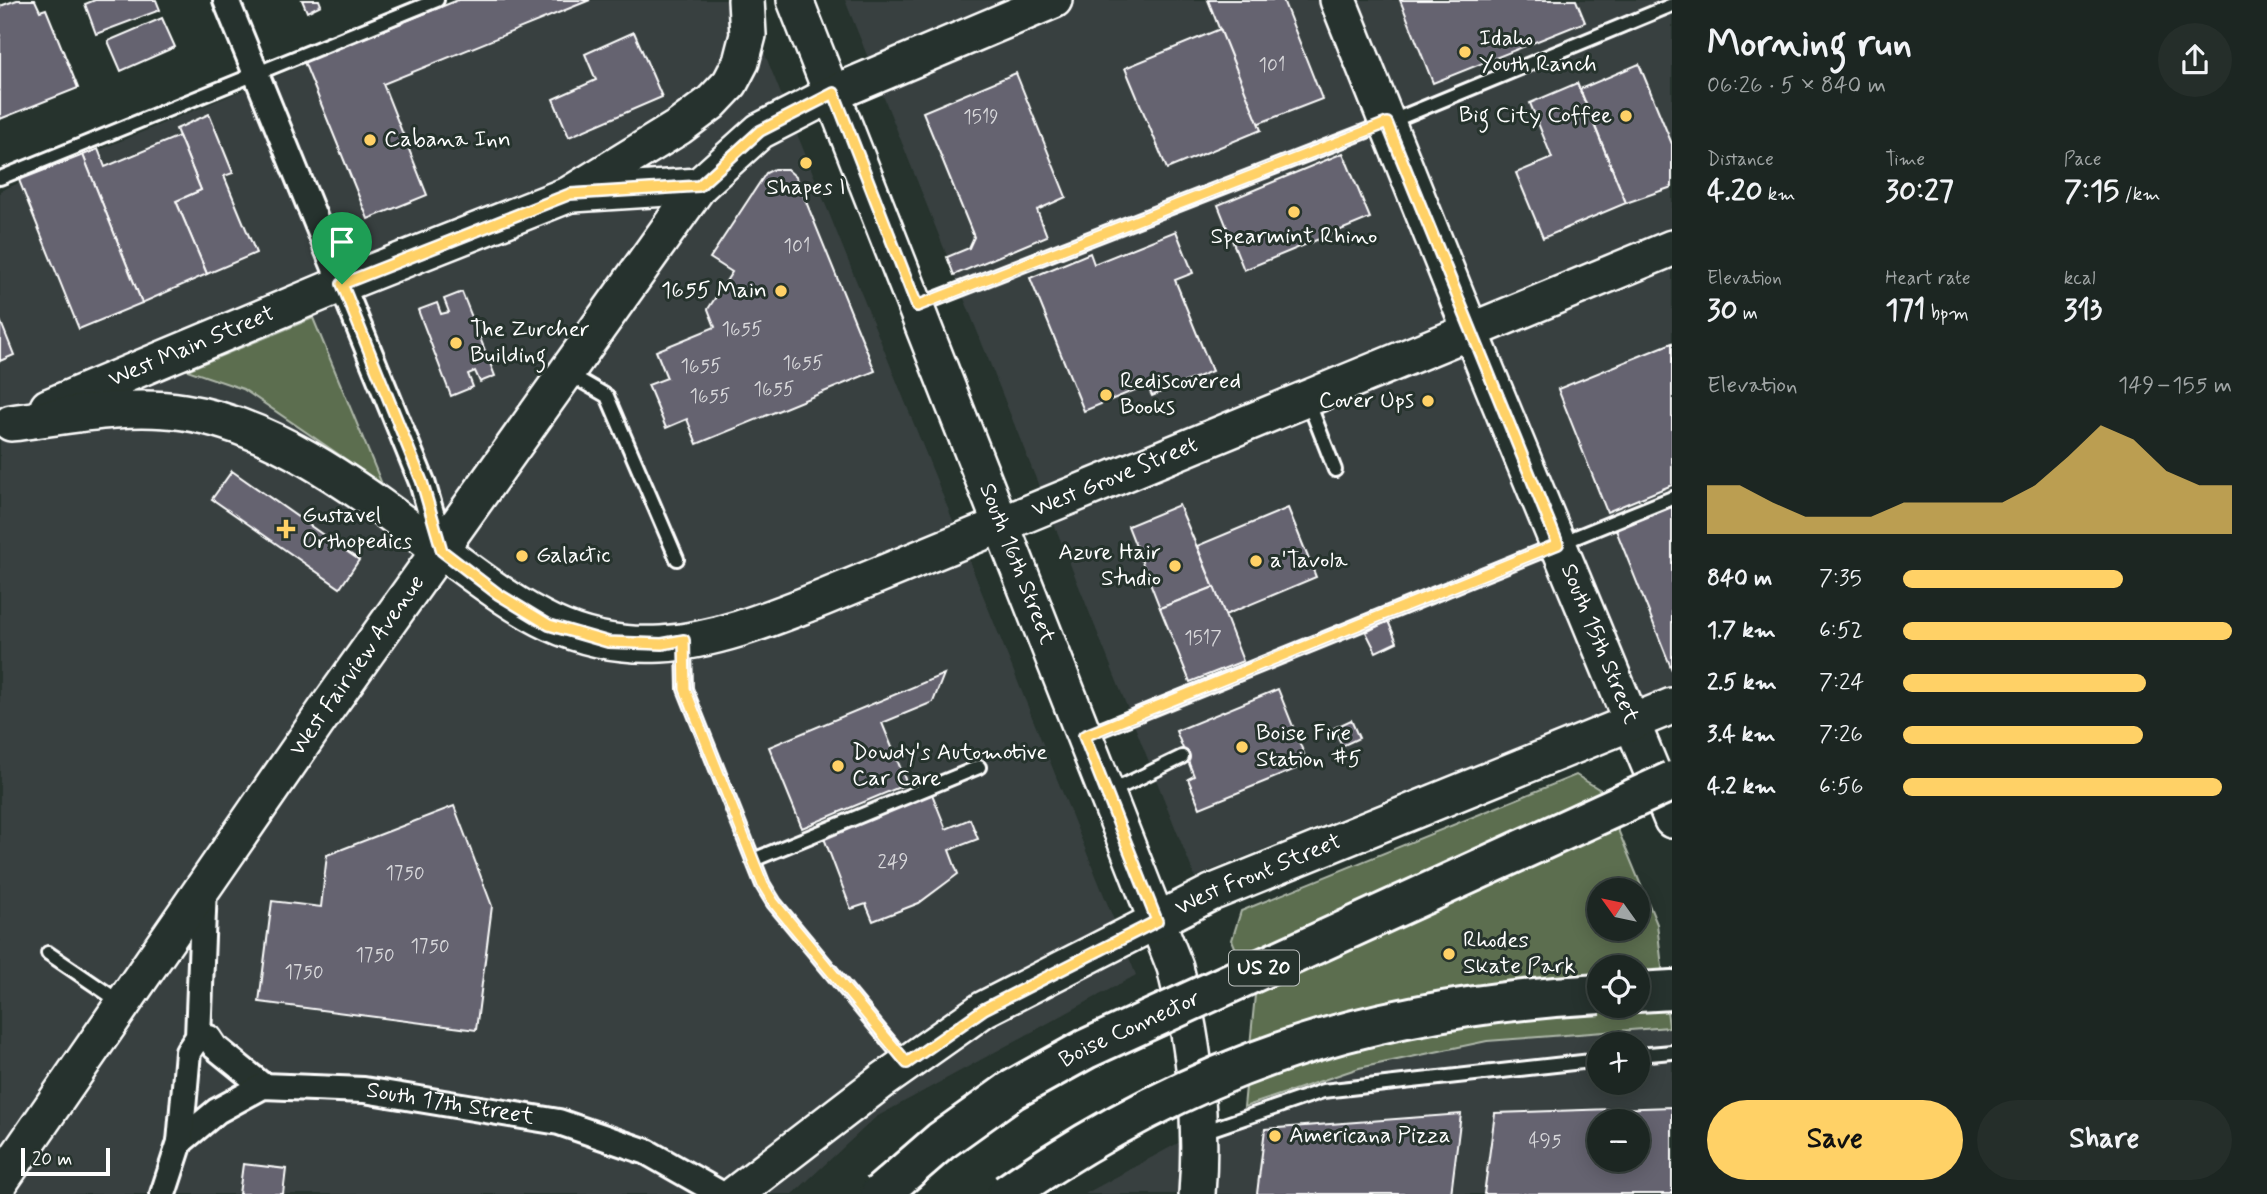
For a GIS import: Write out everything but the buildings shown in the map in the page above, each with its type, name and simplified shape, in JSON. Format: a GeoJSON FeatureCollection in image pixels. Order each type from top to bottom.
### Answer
{"type":"FeatureCollection","features":[{"type":"Feature","properties":{"kind":"highway","name":"Boise Connector"},"geometry":{"type":"LineString","coordinates":[[880,1194],[941,1141],[1012,1090],[1086,1049],[1672,781]]}},
{"type":"Feature","properties":{"kind":"highway"},"geometry":{"type":"LineString","coordinates":[[1650,991],[1672,990]]}},
{"type":"Feature","properties":{"kind":"highway"},"geometry":{"type":"LineString","coordinates":[[1007,1194],[1060,1157],[1138,1112],[1234,1067],[1320,1038],[1396,1018],[1472,1006],[1587,995]]}},
{"type":"Feature","properties":{"kind":"main road"},"geometry":{"type":"LineString","coordinates":[[570,194],[679,127],[711,103],[730,83],[741,62],[748,35],[746,0]]}},
{"type":"Feature","properties":{"kind":"main road","name":"South 16th Street"},"geometry":{"type":"LineString","coordinates":[[795,0],[834,93],[1175,967],[1192,1038],[1199,1133],[1197,1194]]}},
{"type":"Feature","properties":{"kind":"main road"},"geometry":{"type":"LineString","coordinates":[[834,93],[1054,0]]}},
{"type":"Feature","properties":{"kind":"main road","name":"South 15th Street"},"geometry":{"type":"LineString","coordinates":[[1338,0],[1470,331],[1672,820]]}},
{"type":"Feature","properties":{"kind":"main road","name":"West Fairview Avenue"},"geometry":{"type":"LineString","coordinates":[[0,1182],[325,712],[699,186],[760,131],[834,93]]}},
{"type":"Feature","properties":{"kind":"main road"},"geometry":{"type":"LineString","coordinates":[[570,194],[699,186]]}},
{"type":"Feature","properties":{"kind":"main road","name":"West Main Street"},"geometry":{"type":"LineString","coordinates":[[5,425],[342,284],[570,194]]}},
{"type":"Feature","properties":{"kind":"main road","name":"West Grove Street"},"geometry":{"type":"LineString","coordinates":[[442,551],[498,594],[549,625],[608,642],[662,644],[684,640],[768,619],[1672,248]]}},
{"type":"Feature","properties":{"kind":"main road","name":"West Main Street"},"geometry":{"type":"LineString","coordinates":[[5,425],[148,410],[185,412],[238,426],[292,451],[344,482],[442,551]]}},
{"type":"Feature","properties":{"kind":"main road","name":"West Front Street"},"geometry":{"type":"LineString","coordinates":[[735,1194],[907,1063],[984,1009],[1211,894],[1672,706]]}},
{"type":"Feature","properties":{"kind":"street"},"geometry":{"type":"LineString","coordinates":[[226,0],[422,482],[442,551]]}},
{"type":"Feature","properties":{"kind":"street"},"geometry":{"type":"LineString","coordinates":[[163,1194],[180,1142],[188,1052],[198,1037],[204,886]]}},
{"type":"Feature","properties":{"kind":"street"},"geometry":{"type":"LineString","coordinates":[[180,1142],[217,1111],[263,1086],[215,1047],[209,1038],[198,1037]]}},
{"type":"Feature","properties":{"kind":"street","name":"South 17th Street"},"geometry":{"type":"LineString","coordinates":[[263,1086],[364,1090],[559,1122],[647,1152],[721,1194]]}},
{"type":"Feature","properties":{"kind":"lane"},"geometry":{"type":"LineString","coordinates":[[0,178],[437,0]]}},
{"type":"Feature","properties":{"kind":"lane"},"geometry":{"type":"LineString","coordinates":[[917,306],[1387,123],[1672,5]]}},
{"type":"Feature","properties":{"kind":"lane"},"geometry":{"type":"LineString","coordinates":[[565,372],[607,396],[677,559]]}},
{"type":"Feature","properties":{"kind":"lane"},"geometry":{"type":"LineString","coordinates":[[1307,398],[1335,470]]}},
{"type":"Feature","properties":{"kind":"lane"},"geometry":{"type":"LineString","coordinates":[[1084,736],[1672,498]]}},
{"type":"Feature","properties":{"kind":"lane"},"geometry":{"type":"LineString","coordinates":[[684,640],[685,689],[753,860],[774,903],[907,1063]]}},
{"type":"Feature","properties":{"kind":"lane"},"geometry":{"type":"LineString","coordinates":[[1107,793],[1182,757]]}},
{"type":"Feature","properties":{"kind":"lane"},"geometry":{"type":"LineString","coordinates":[[753,860],[979,768]]}},
{"type":"Feature","properties":{"kind":"lane"},"geometry":{"type":"LineString","coordinates":[[48,953],[122,1003]]}},
{"type":"Feature","properties":{"kind":"lane"},"geometry":{"type":"LineString","coordinates":[[1650,1054],[1672,1052]]}},
{"type":"Feature","properties":{"kind":"lane"},"geometry":{"type":"LineString","coordinates":[[1199,1133],[1324,1091],[1587,1061]]}},
{"type":"Feature","properties":{"kind":"shaded area"},"geometry":{"type":"Polygon","coordinates":[[[460,0],[743,0],[1136,975],[876,1117],[793,1194],[0,1194],[0,191],[460,0]]]}},
{"type":"Feature","properties":{"kind":"shaded area"},"geometry":{"type":"Polygon","coordinates":[[[845,0],[1672,0],[1672,685],[1195,877],[845,0]]]}},
{"type":"Feature","properties":{"kind":"shaded area"},"geometry":{"type":"Polygon","coordinates":[[[1669,1027],[1672,1038],[1672,1194],[1085,1194],[1244,1107],[1359,1068],[1487,1041],[1587,1033],[1587,1095],[1650,1095],[1650,1032],[1604,1032],[1669,1027]]]}},
{"type":"Feature","properties":{"kind":"green space"},"geometry":{"type":"Polygon","coordinates":[[[313,318],[382,484],[243,389],[187,370],[313,318]]]}},
{"type":"Feature","properties":{"kind":"green space","name":"Rhodes Skate Park"},"geometry":{"type":"Polygon","coordinates":[[[1576,775],[1602,791],[1638,878],[1587,878],[1587,942],[1650,942],[1650,907],[1657,924],[1669,1027],[1487,1041],[1359,1068],[1244,1107],[1255,995],[1232,940],[1241,911],[1576,775]]]}},
{"type":"Feature","properties":{"kind":"place","name":"Idaho Youth Ranch"},"geometry":{"type":"Point","coordinates":[1465,52]}},
{"type":"Feature","properties":{"kind":"place","name":"Big City Coffee"},"geometry":{"type":"Point","coordinates":[1626,116]}},
{"type":"Feature","properties":{"kind":"place","name":"Cabana Inn"},"geometry":{"type":"Point","coordinates":[370,140]}},
{"type":"Feature","properties":{"kind":"place","name":"Shapes I"},"geometry":{"type":"Point","coordinates":[806,163]}},
{"type":"Feature","properties":{"kind":"place","name":"Spearmint Rhino"},"geometry":{"type":"Point","coordinates":[1294,212]}},
{"type":"Feature","properties":{"kind":"place","name":"1655 Main"},"geometry":{"type":"Point","coordinates":[781,291]}},
{"type":"Feature","properties":{"kind":"place","name":"The Zurcher Building"},"geometry":{"type":"Point","coordinates":[456,343]}},
{"type":"Feature","properties":{"kind":"place","name":"Rediscovered Books"},"geometry":{"type":"Point","coordinates":[1106,395]}},
{"type":"Feature","properties":{"kind":"place","name":"Cover Ups"},"geometry":{"type":"Point","coordinates":[1428,401]}},
{"type":"Feature","properties":{"kind":"place","name":"Gustavel Orthopedics"},"geometry":{"type":"Point","coordinates":[286,529]}},
{"type":"Feature","properties":{"kind":"place","name":"Galactic"},"geometry":{"type":"Point","coordinates":[522,556]}},
{"type":"Feature","properties":{"kind":"place","name":"a'Tavola"},"geometry":{"type":"Point","coordinates":[1256,561]}},
{"type":"Feature","properties":{"kind":"place","name":"Azure Hair Studio"},"geometry":{"type":"Point","coordinates":[1175,566]}},
{"type":"Feature","properties":{"kind":"place","name":"Boise Fire Station #5"},"geometry":{"type":"Point","coordinates":[1242,747]}},
{"type":"Feature","properties":{"kind":"place","name":"Dowdy's Automotive Car Care"},"geometry":{"type":"Point","coordinates":[838,766]}},
{"type":"Feature","properties":{"kind":"place","name":"Rhodes Skate Park"},"geometry":{"type":"Point","coordinates":[1449,954]}},
{"type":"Feature","properties":{"kind":"place","name":"Americana Pizza"},"geometry":{"type":"Point","coordinates":[1275,1136]}},
{"type":"Feature","properties":{"kind":"route"},"geometry":{"type":"LineString","coordinates":[[834,93],[917,306],[1387,123],[1558,544],[1084,736],[1157,921],[984,1009],[907,1063],[774,903],[763,885],[685,689],[684,640],[662,644],[608,642],[549,625],[498,594],[442,551],[422,482],[342,284],[570,194],[699,186],[760,131],[834,93]]}}]}
